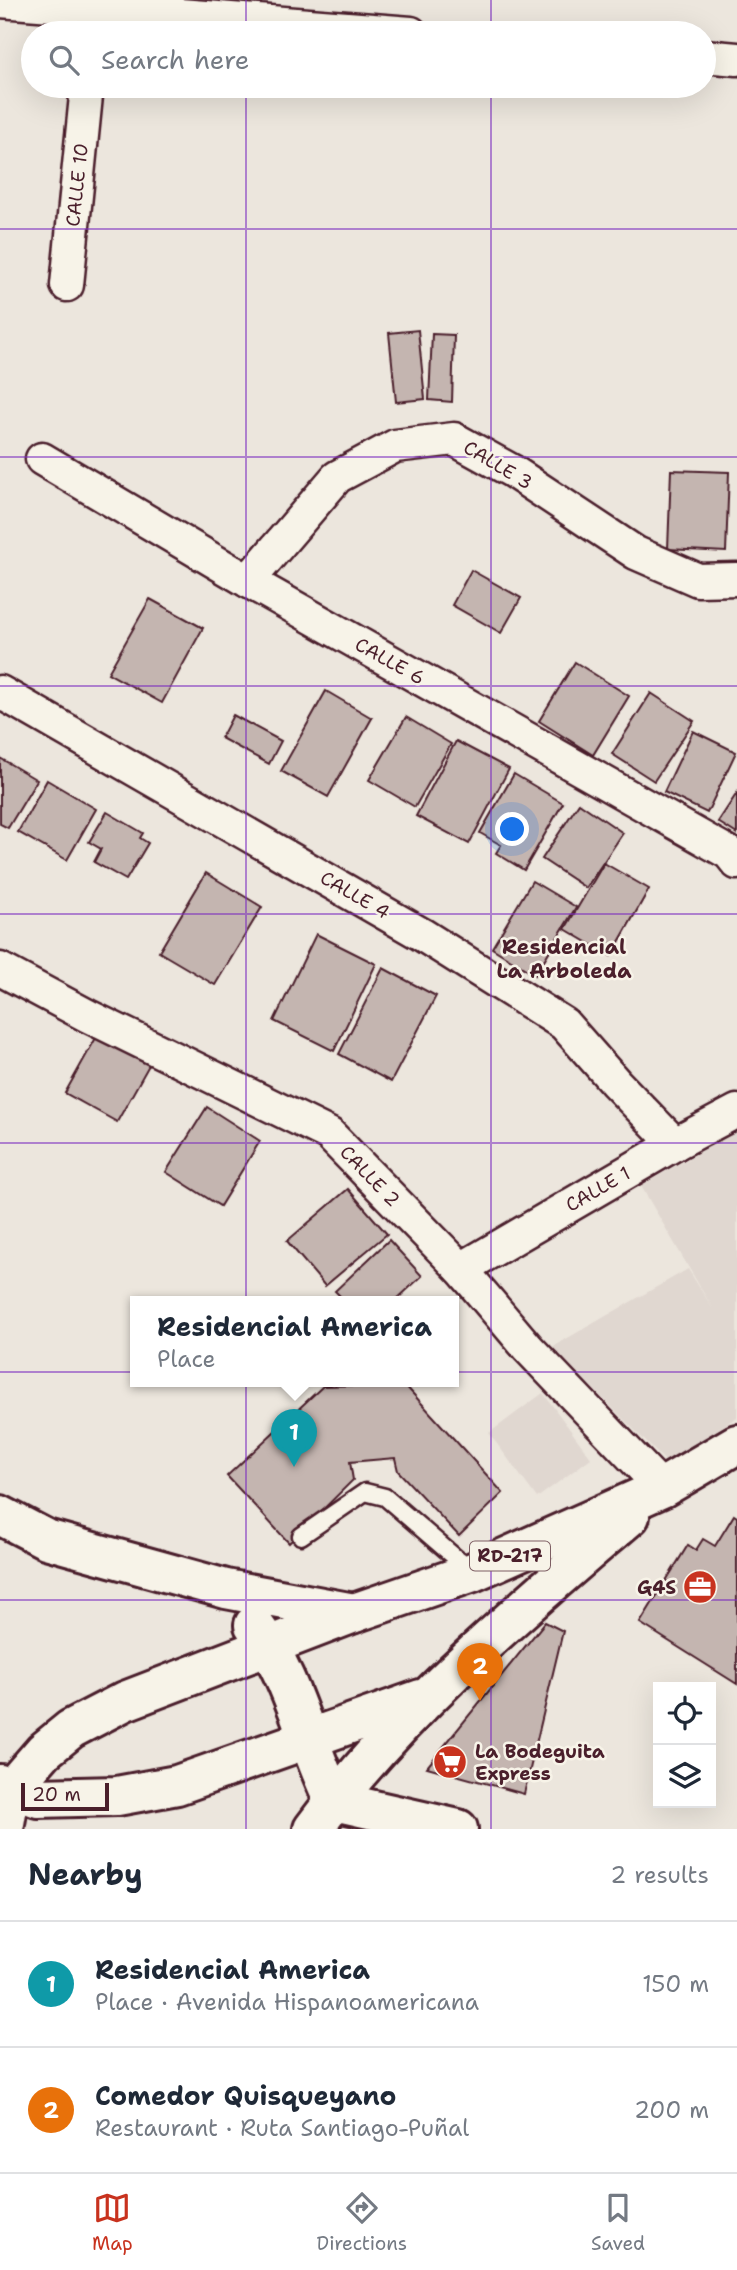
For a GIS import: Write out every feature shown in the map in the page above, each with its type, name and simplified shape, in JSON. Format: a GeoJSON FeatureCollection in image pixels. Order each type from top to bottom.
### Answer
{"type":"FeatureCollection","features":[{"type":"Feature","properties":{"kind":"main road","name":"RD-217"},"geometry":{"type":"LineString","coordinates":[[354,1614],[473,1572],[662,1488],[737,1444]]}},
{"type":"Feature","properties":{"kind":"main road","name":"RD-217"},"geometry":{"type":"LineString","coordinates":[[427,1697],[527,1605],[662,1488]]}},
{"type":"Feature","properties":{"kind":"main road"},"geometry":{"type":"LineString","coordinates":[[0,1515],[46,1539],[226,1590],[354,1614]]}},
{"type":"Feature","properties":{"kind":"main road"},"geometry":{"type":"LineString","coordinates":[[226,1590],[270,1645],[291,1692],[307,1740],[324,1815]]}},
{"type":"Feature","properties":{"kind":"main road"},"geometry":{"type":"LineString","coordinates":[[4,1780],[71,1729],[125,1701],[354,1614]]}},
{"type":"Feature","properties":{"kind":"main road"},"geometry":{"type":"LineString","coordinates":[[4,1780],[38,1798],[117,1796],[177,1785],[427,1697]]}},
{"type":"Feature","properties":{"kind":"main road"},"geometry":{"type":"LineString","coordinates":[[324,1815],[427,1697]]}},
{"type":"Feature","properties":{"kind":"main road"},"geometry":{"type":"LineString","coordinates":[[4,1780],[4,1829]]}},
{"type":"Feature","properties":{"kind":"main road"},"geometry":{"type":"LineString","coordinates":[[4,1780],[23,1829]]}},
{"type":"Feature","properties":{"kind":"main road"},"geometry":{"type":"LineString","coordinates":[[324,1815],[458,1829]]}},
{"type":"Feature","properties":{"kind":"street"},"geometry":{"type":"LineString","coordinates":[[0,1],[93,21]]}},
{"type":"Feature","properties":{"kind":"street"},"geometry":{"type":"LineString","coordinates":[[716,58],[737,59]]}},
{"type":"Feature","properties":{"kind":"street","name":"CALLE 10"},"geometry":{"type":"LineString","coordinates":[[67,285],[86,98]]}},
{"type":"Feature","properties":{"kind":"street","name":"CALLE 3"},"geometry":{"type":"LineString","coordinates":[[248,581],[337,477],[395,446],[454,439],[512,471],[636,553],[698,580],[737,579]]}},
{"type":"Feature","properties":{"kind":"street","name":"CALLE 6"},"geometry":{"type":"LineString","coordinates":[[42,459],[248,581],[729,853],[737,863]]}},
{"type":"Feature","properties":{"kind":"street","name":"CALLE 4"},"geometry":{"type":"LineString","coordinates":[[0,692],[421,934],[564,1024],[675,1144]]}},
{"type":"Feature","properties":{"kind":"street","name":"CALLE 2"},"geometry":{"type":"LineString","coordinates":[[0,969],[88,1016],[329,1134],[461,1269],[528,1348],[662,1488]]}},
{"type":"Feature","properties":{"kind":"street","name":"CALLE 1"},"geometry":{"type":"LineString","coordinates":[[461,1269],[675,1144],[737,1111]]}},
{"type":"Feature","properties":{"kind":"lane"},"geometry":{"type":"LineString","coordinates":[[301,1536],[365,1492],[385,1497],[473,1572]]}},
{"type":"Feature","properties":{"kind":"shaded area"},"geometry":{"type":"Polygon","coordinates":[[[737,1131],[737,1417],[666,1462],[552,1347],[688,1269],[713,1309],[641,1186],[737,1131]]]}},
{"type":"Feature","properties":{"kind":"shaded area"},"geometry":{"type":"Polygon","coordinates":[[[543,1393],[591,1458],[537,1498],[489,1433],[543,1393]]]}},
{"type":"Feature","properties":{"kind":"building"},"geometry":{"type":"Polygon","coordinates":[[[418,330],[425,399],[396,402],[389,333],[418,330]]]}},
{"type":"Feature","properties":{"kind":"building"},"geometry":{"type":"Polygon","coordinates":[[[432,334],[454,335],[452,402],[429,400],[432,334]]]}},
{"type":"Feature","properties":{"kind":"building"},"geometry":{"type":"Polygon","coordinates":[[[671,470],[729,472],[726,552],[668,549],[671,470]]]}},
{"type":"Feature","properties":{"kind":"building"},"geometry":{"type":"Polygon","coordinates":[[[471,570],[521,598],[501,633],[452,605],[471,570]]]}},
{"type":"Feature","properties":{"kind":"building"},"geometry":{"type":"Polygon","coordinates":[[[150,599],[203,628],[162,703],[108,673],[150,599]]]}},
{"type":"Feature","properties":{"kind":"building"},"geometry":{"type":"Polygon","coordinates":[[[575,662],[629,696],[593,755],[539,721],[575,662]]]}},
{"type":"Feature","properties":{"kind":"building"},"geometry":{"type":"Polygon","coordinates":[[[326,691],[372,718],[328,797],[281,771],[326,691]]]}},
{"type":"Feature","properties":{"kind":"building"},"geometry":{"type":"Polygon","coordinates":[[[651,693],[694,721],[654,781],[612,754],[651,693]]]}},
{"type":"Feature","properties":{"kind":"building"},"geometry":{"type":"Polygon","coordinates":[[[233,715],[281,741],[269,764],[221,738],[233,715]]]}},
{"type":"Feature","properties":{"kind":"building"},"geometry":{"type":"Polygon","coordinates":[[[406,717],[451,744],[415,807],[369,780],[406,717]]]}},
{"type":"Feature","properties":{"kind":"building"},"geometry":{"type":"Polygon","coordinates":[[[693,731],[736,752],[707,813],[664,792],[693,731]]]}},
{"type":"Feature","properties":{"kind":"building"},"geometry":{"type":"Polygon","coordinates":[[[456,741],[509,769],[469,844],[416,816],[456,741]]]}},
{"type":"Feature","properties":{"kind":"building"},"geometry":{"type":"Polygon","coordinates":[[[0,758],[37,780],[8,828],[0,824],[0,758]]]}},
{"type":"Feature","properties":{"kind":"building"},"geometry":{"type":"Polygon","coordinates":[[[514,774],[563,803],[524,870],[496,853],[501,845],[480,833],[514,774]]]}},
{"type":"Feature","properties":{"kind":"building"},"geometry":{"type":"Polygon","coordinates":[[[47,780],[96,809],[67,860],[18,832],[47,780]]]}},
{"type":"Feature","properties":{"kind":"building"},"geometry":{"type":"Polygon","coordinates":[[[737,793],[737,834],[718,822],[737,793]]]}},
{"type":"Feature","properties":{"kind":"building"},"geometry":{"type":"Polygon","coordinates":[[[579,803],[623,833],[586,888],[542,859],[579,803]]]}},
{"type":"Feature","properties":{"kind":"building"},"geometry":{"type":"Polygon","coordinates":[[[107,812],[143,833],[140,838],[148,843],[126,880],[94,862],[101,849],[89,842],[107,812]]]}},
{"type":"Feature","properties":{"kind":"building"},"geometry":{"type":"Polygon","coordinates":[[[604,863],[649,889],[611,956],[565,929],[604,863]]]}},
{"type":"Feature","properties":{"kind":"building"},"geometry":{"type":"Polygon","coordinates":[[[206,873],[262,907],[215,985],[159,952],[206,873]]]}},
{"type":"Feature","properties":{"kind":"building"},"geometry":{"type":"Polygon","coordinates":[[[532,881],[576,907],[535,975],[492,948],[532,881]]]}},
{"type":"Feature","properties":{"kind":"building"},"geometry":{"type":"Polygon","coordinates":[[[316,934],[376,964],[334,1051],[274,1021],[316,934]]]}},
{"type":"Feature","properties":{"kind":"building"},"geometry":{"type":"Polygon","coordinates":[[[383,968],[436,996],[391,1082],[339,1054],[383,968]]]}},
{"type":"Feature","properties":{"kind":"building"},"geometry":{"type":"Polygon","coordinates":[[[97,1036],[149,1065],[117,1122],[65,1093],[97,1036]]]}},
{"type":"Feature","properties":{"kind":"building"},"geometry":{"type":"Polygon","coordinates":[[[207,1107],[260,1141],[220,1206],[166,1172],[207,1107]]]}},
{"type":"Feature","properties":{"kind":"building"},"geometry":{"type":"Polygon","coordinates":[[[348,1189],[387,1234],[325,1286],[287,1241],[348,1189]]]}},
{"type":"Feature","properties":{"kind":"building"},"geometry":{"type":"Polygon","coordinates":[[[389,1240],[422,1276],[400,1296],[340,1296],[335,1291],[389,1240]]]}},
{"type":"Feature","properties":{"kind":"building"},"geometry":{"type":"Polygon","coordinates":[[[322,1387],[407,1387],[503,1493],[459,1536],[398,1471],[395,1458],[350,1462],[353,1480],[289,1543],[227,1476],[322,1387]]]}},
{"type":"Feature","properties":{"kind":"building","name":"G4S"},"geometry":{"type":"Polygon","coordinates":[[[734,1515],[737,1517],[737,1684],[640,1623],[688,1545],[696,1550],[703,1539],[715,1546],[734,1515]]]}},
{"type":"Feature","properties":{"kind":"building"},"geometry":{"type":"Polygon","coordinates":[[[545,1622],[563,1631],[524,1794],[427,1767],[545,1622]]]}},
{"type":"Feature","properties":{"kind":"place","name":"Residencial America"},"geometry":{"type":"Point","coordinates":[294,1467]}},
{"type":"Feature","properties":{"kind":"place","name":"G4S"},"geometry":{"type":"Point","coordinates":[700,1587]}},
{"type":"Feature","properties":{"kind":"place","name":"Comedor Quisqueyano"},"geometry":{"type":"Point","coordinates":[480,1701]}},
{"type":"Feature","properties":{"kind":"place","name":"La Bodeguita Express"},"geometry":{"type":"Point","coordinates":[450,1762]}},
{"type":"Feature","properties":{"kind":"district","name":"Residencial La Arboleda"},"geometry":{"type":"Point","coordinates":[564,959]}}]}
